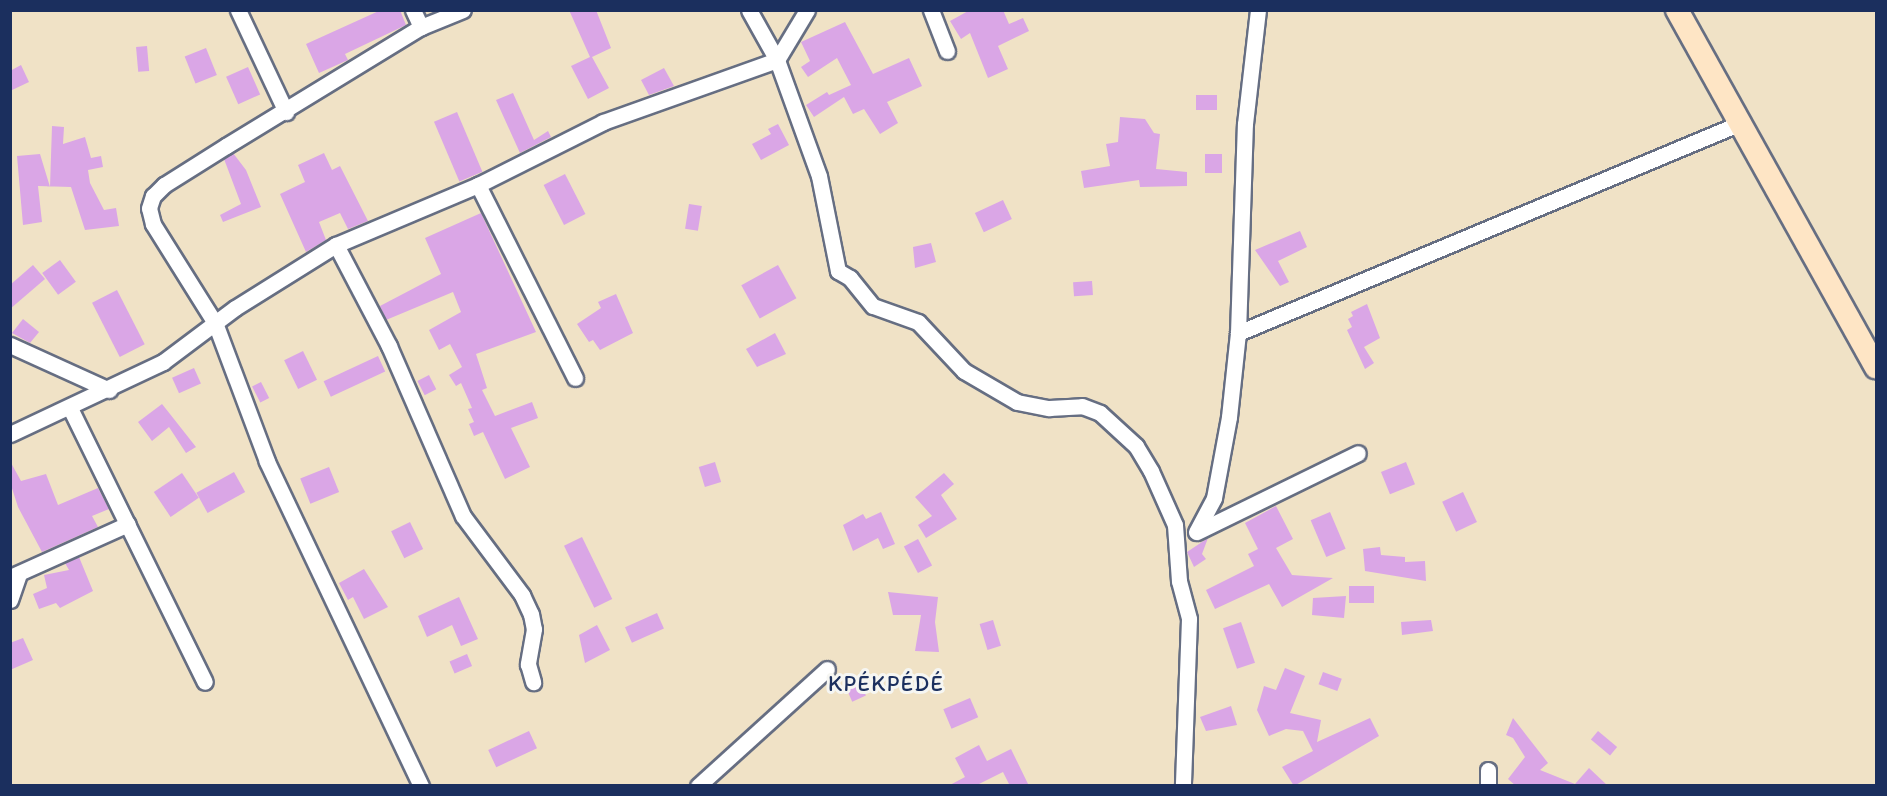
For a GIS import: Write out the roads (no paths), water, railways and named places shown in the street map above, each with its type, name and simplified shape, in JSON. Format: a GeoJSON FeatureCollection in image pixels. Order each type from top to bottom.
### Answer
{"type":"FeatureCollection","features":[{"type":"Feature","properties":{"kind":"street"},"geometry":{"type":"LineString","coordinates":[[238,10],[286,112]]}},
{"type":"Feature","properties":{"kind":"street"},"geometry":{"type":"LineString","coordinates":[[413,10],[421,27]]}},
{"type":"Feature","properties":{"kind":"street"},"geometry":{"type":"LineString","coordinates":[[421,786],[267,461],[215,324],[153,224],[149,207],[153,196],[226,146],[286,112],[421,27],[463,10]]}},
{"type":"Feature","properties":{"kind":"street"},"geometry":{"type":"LineString","coordinates":[[750,10],[777,60],[819,176],[838,271],[850,278],[873,306],[918,322],[964,371],[1017,402],[1049,408],[1082,406],[1120,428],[1151,471],[1179,541],[1176,566],[1191,637],[1183,786]]}},
{"type":"Feature","properties":{"kind":"street"},"geometry":{"type":"LineString","coordinates":[[10,434],[109,390],[163,362],[215,324],[336,245],[478,185],[603,122],[777,60],[807,10]]}},
{"type":"Feature","properties":{"kind":"street"},"geometry":{"type":"LineString","coordinates":[[931,10],[947,51]]}},
{"type":"Feature","properties":{"kind":"street"},"geometry":{"type":"LineString","coordinates":[[1196,532],[1207,516],[1220,476],[1238,333],[1245,124],[1258,10]]}},
{"type":"Feature","properties":{"kind":"street"},"geometry":{"type":"LineString","coordinates":[[1677,10],[1738,124],[1876,367]]}},
{"type":"Feature","properties":{"kind":"street"},"geometry":{"type":"LineString","coordinates":[[1238,333],[1738,124]]}},
{"type":"Feature","properties":{"kind":"street"},"geometry":{"type":"LineString","coordinates":[[478,185],[575,378]]}},
{"type":"Feature","properties":{"kind":"street"},"geometry":{"type":"LineString","coordinates":[[336,245],[389,346],[463,516],[522,595],[531,614],[534,629],[528,664],[533,682]]}},
{"type":"Feature","properties":{"kind":"street"},"geometry":{"type":"LineString","coordinates":[[10,345],[109,390]]}},
{"type":"Feature","properties":{"kind":"street"},"geometry":{"type":"LineString","coordinates":[[70,408],[206,682]]}},
{"type":"Feature","properties":{"kind":"street"},"geometry":{"type":"LineString","coordinates":[[1179,541],[1358,453]]}},
{"type":"Feature","properties":{"kind":"street"},"geometry":{"type":"LineString","coordinates":[[10,600],[15,575],[128,525]]}},
{"type":"Feature","properties":{"kind":"street"},"geometry":{"type":"LineString","coordinates":[[698,786],[827,669]]}},
{"type":"Feature","properties":{"kind":"district","name":"KPÉKPÉDÉ"},"geometry":{"type":"Point","coordinates":[886,684]}}]}
